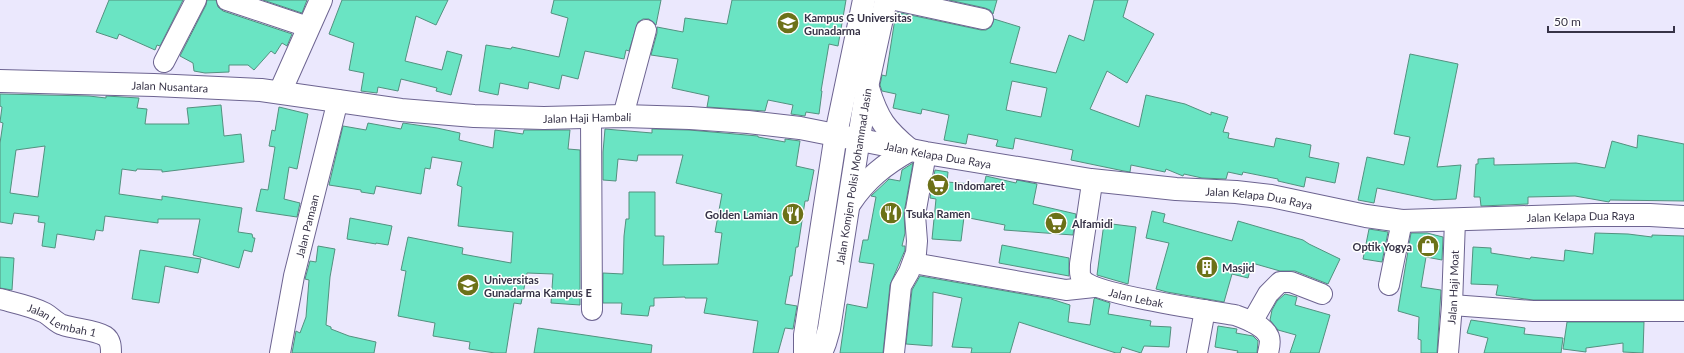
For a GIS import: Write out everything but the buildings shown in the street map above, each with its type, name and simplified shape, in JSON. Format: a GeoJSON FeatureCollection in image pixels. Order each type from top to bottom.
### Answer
{"type":"FeatureCollection","features":[{"type":"Feature","properties":{"kind":"main road"},"geometry":{"type":"LineString","coordinates":[[280,92],[321,0]]}},
{"type":"Feature","properties":{"kind":"main road","name":"Jalan Komjen Polisi Mohammad Jasin"},"geometry":{"type":"LineString","coordinates":[[805,353],[805,335],[836,134],[864,0]]}},
{"type":"Feature","properties":{"kind":"main road","name":"Jalan Komjen Polisi Mohammad Jasin"},"geometry":{"type":"LineString","coordinates":[[820,353],[825,343],[828,329],[867,87],[886,0]]}},
{"type":"Feature","properties":{"kind":"main road","name":"Jalan Nusantara"},"geometry":{"type":"LineString","coordinates":[[0,81],[154,85],[280,92],[338,100]]}},
{"type":"Feature","properties":{"kind":"main road"},"geometry":{"type":"LineString","coordinates":[[867,87],[876,112],[890,133],[918,152]]}},
{"type":"Feature","properties":{"kind":"main road","name":"Jalan Haji Hambali"},"geometry":{"type":"LineString","coordinates":[[338,100],[401,110],[467,116],[544,118],[623,116],[721,119],[794,127],[836,134]]}},
{"type":"Feature","properties":{"kind":"main road","name":"Jalan Kelapa Dua Raya"},"geometry":{"type":"LineString","coordinates":[[836,134],[918,152],[1091,180],[1176,189],[1236,192],[1271,196],[1366,216],[1402,221],[1600,215],[1684,217]]}},
{"type":"Feature","properties":{"kind":"main road"},"geometry":{"type":"LineString","coordinates":[[848,206],[860,188],[891,160],[918,152]]}},
{"type":"Feature","properties":{"kind":"street"},"geometry":{"type":"LineString","coordinates":[[164,62],[196,0]]}},
{"type":"Feature","properties":{"kind":"street"},"geometry":{"type":"LineString","coordinates":[[227,0],[308,27]]}},
{"type":"Feature","properties":{"kind":"street"},"geometry":{"type":"LineString","coordinates":[[895,0],[983,19]]}},
{"type":"Feature","properties":{"kind":"street"},"geometry":{"type":"LineString","coordinates":[[623,116],[646,30]]}},
{"type":"Feature","properties":{"kind":"street","name":"Jalan Pamaan"},"geometry":{"type":"LineString","coordinates":[[280,353],[294,276],[338,100]]}},
{"type":"Feature","properties":{"kind":"street"},"geometry":{"type":"LineString","coordinates":[[591,116],[592,310]]}},
{"type":"Feature","properties":{"kind":"street"},"geometry":{"type":"LineString","coordinates":[[894,353],[901,286],[913,263],[917,241],[916,215],[918,152]]}},
{"type":"Feature","properties":{"kind":"street","name":"Jalan Lebak"},"geometry":{"type":"LineString","coordinates":[[1091,180],[1080,274],[1082,279],[1094,287],[1118,294],[1235,315],[1252,322],[1269,337],[1270,343],[1268,353]]}},
{"type":"Feature","properties":{"kind":"street","name":"Jalan Haji Moat"},"geometry":{"type":"LineString","coordinates":[[1448,353],[1452,305],[1455,220]]}},
{"type":"Feature","properties":{"kind":"street"},"geometry":{"type":"LineString","coordinates":[[1389,286],[1402,221]]}},
{"type":"Feature","properties":{"kind":"street"},"geometry":{"type":"LineString","coordinates":[[913,263],[1066,290],[1094,287]]}},
{"type":"Feature","properties":{"kind":"street"},"geometry":{"type":"LineString","coordinates":[[1252,322],[1268,294],[1280,282],[1291,282],[1322,294]]}},
{"type":"Feature","properties":{"kind":"street","name":"Jalan Lembah 1"},"geometry":{"type":"LineString","coordinates":[[0,299],[32,308],[46,314],[57,323],[64,326],[106,336],[111,342],[111,353]]}},
{"type":"Feature","properties":{"kind":"street"},"geometry":{"type":"LineString","coordinates":[[1452,305],[1534,311],[1684,311]]}},
{"type":"Feature","properties":{"kind":"street"},"geometry":{"type":"LineString","coordinates":[[1196,353],[1205,310]]}},
{"type":"Feature","properties":{"kind":"place","name":"Kampus G Universitas Gunadarma"},"geometry":{"type":"Point","coordinates":[788,23]}},
{"type":"Feature","properties":{"kind":"place","name":"Indomaret"},"geometry":{"type":"Point","coordinates":[938,185]}},
{"type":"Feature","properties":{"kind":"place","name":"Tsuka Ramen"},"geometry":{"type":"Point","coordinates":[891,213]}},
{"type":"Feature","properties":{"kind":"place","name":"Golden Lamian"},"geometry":{"type":"Point","coordinates":[793,214]}},
{"type":"Feature","properties":{"kind":"place","name":"Alfamidi"},"geometry":{"type":"Point","coordinates":[1056,223]}},
{"type":"Feature","properties":{"kind":"place","name":"Optik Yogya"},"geometry":{"type":"Point","coordinates":[1428,246]}},
{"type":"Feature","properties":{"kind":"place","name":"Masjid"},"geometry":{"type":"Point","coordinates":[1207,267]}},
{"type":"Feature","properties":{"kind":"place","name":"Universitas Gunadarma Kampus E"},"geometry":{"type":"Point","coordinates":[468,285]}}]}
